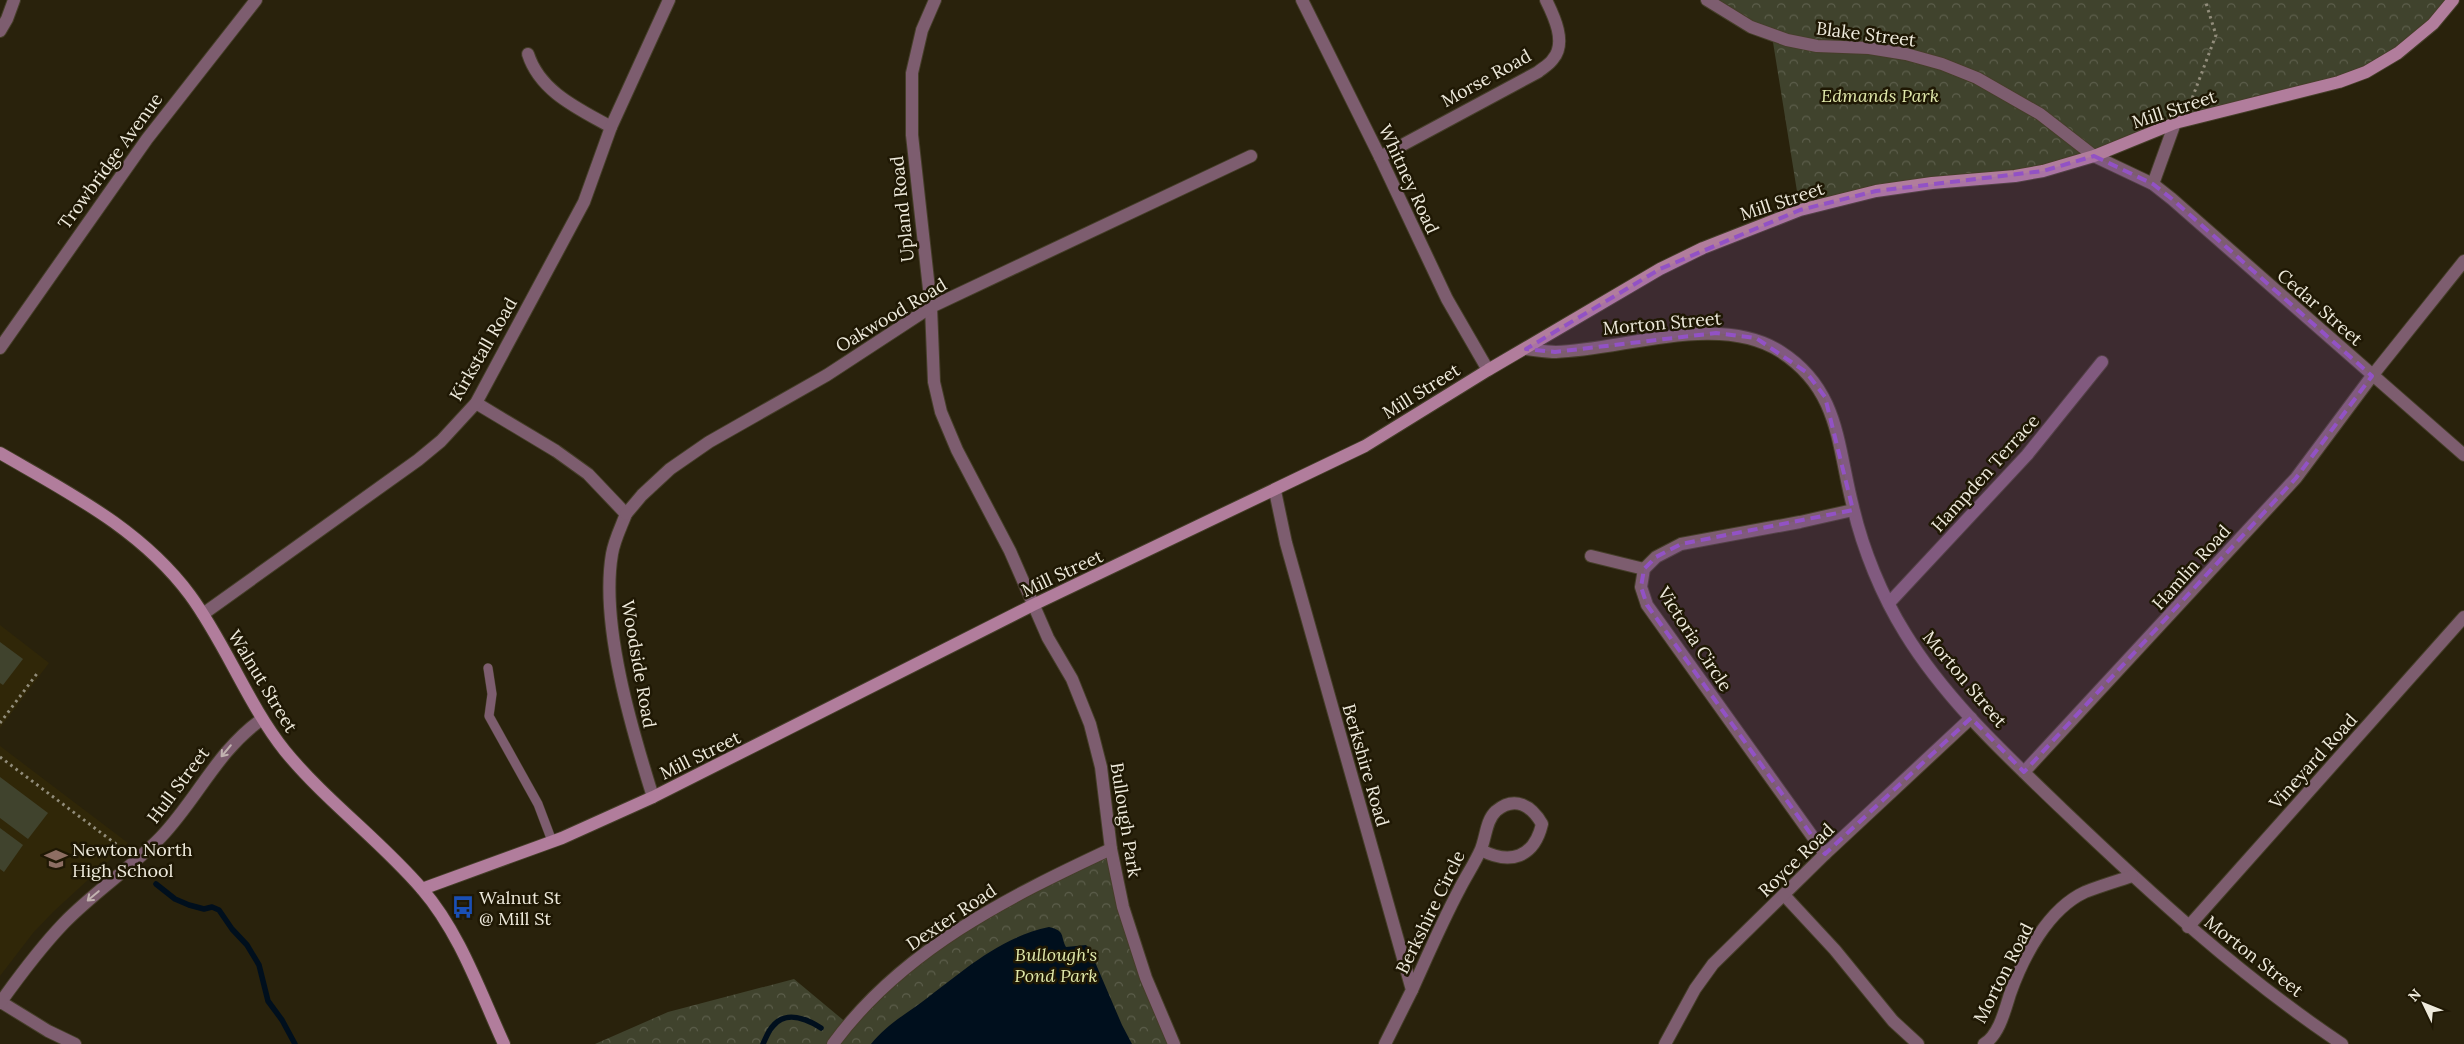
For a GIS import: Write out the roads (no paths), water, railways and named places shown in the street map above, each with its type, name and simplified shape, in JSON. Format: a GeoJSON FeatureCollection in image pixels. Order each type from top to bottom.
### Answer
{"type":"FeatureCollection","features":[{"type":"Feature","properties":{"kind":"street"},"geometry":{"type":"LineString","coordinates":[[0,31],[8,19],[14,0]]}},
{"type":"Feature","properties":{"kind":"street","name":"Trowbridge Avenue"},"geometry":{"type":"LineString","coordinates":[[0,348],[141,146],[256,0]]}},
{"type":"Feature","properties":{"kind":"street","name":"Kirkstall Road"},"geometry":{"type":"LineString","coordinates":[[203,614],[418,460],[441,441],[476,403],[584,202],[611,127],[669,0]]}},
{"type":"Feature","properties":{"kind":"street","name":"Upland Road"},"geometry":{"type":"LineString","coordinates":[[935,0],[922,30],[912,73],[912,135],[931,307],[934,382],[942,412],[978,493],[1010,551],[1033,605]]}},
{"type":"Feature","properties":{"kind":"street","name":"Whitney Road"},"geometry":{"type":"LineString","coordinates":[[1302,0],[1380,157],[1447,300],[1488,370]]}},
{"type":"Feature","properties":{"kind":"street","name":"Morse Road"},"geometry":{"type":"LineString","coordinates":[[1380,157],[1538,72],[1554,58],[1559,44],[1555,16],[1546,0]]}},
{"type":"Feature","properties":{"kind":"street","name":"Blake Street"},"geometry":{"type":"LineString","coordinates":[[1707,0],[1744,24],[1787,40],[1817,46],[1888,51],[1960,70],[2017,99],[2047,119],[2094,156]]}},
{"type":"Feature","properties":{"kind":"street","name":"Mill Street"},"geometry":{"type":"LineString","coordinates":[[422,889],[552,842],[653,797],[1033,605],[1276,491],[1365,446],[1488,370],[1660,269],[1703,248],[1800,210],[1876,192],[1932,183],[2042,171],[2094,156],[2175,123],[2331,85],[2366,72],[2398,53],[2418,38],[2454,0]]}},
{"type":"Feature","properties":{"kind":"street"},"geometry":{"type":"LineString","coordinates":[[528,54],[533,69],[548,87],[570,104],[611,127]]}},
{"type":"Feature","properties":{"kind":"street"},"geometry":{"type":"LineString","coordinates":[[2153,184],[2175,123]]}},
{"type":"Feature","properties":{"kind":"street","name":"Oakwood Road"},"geometry":{"type":"LineString","coordinates":[[626,514],[642,495],[678,464],[709,442],[828,375],[931,307],[1251,156]]}},
{"type":"Feature","properties":{"kind":"street","name":"Cedar Street"},"geometry":{"type":"LineString","coordinates":[[2094,156],[2153,184],[2464,455]]}},
{"type":"Feature","properties":{"kind":"street","name":"Hamlin Road"},"geometry":{"type":"LineString","coordinates":[[2024,772],[2296,478],[2372,376],[2464,261]]}},
{"type":"Feature","properties":{"kind":"street","name":"Morton Street"},"geometry":{"type":"LineString","coordinates":[[1526,349],[1555,352],[1716,333],[1756,338],[1782,352],[1806,372],[1826,397],[1839,441],[1853,510],[1889,603],[1904,632],[1930,671],[1971,718],[2024,772],[2188,927],[2342,1044]]}},
{"type":"Feature","properties":{"kind":"street","name":"Hampden Terrace"},"geometry":{"type":"LineString","coordinates":[[1889,603],[2027,455],[2102,362]]}},
{"type":"Feature","properties":{"kind":"street"},"geometry":{"type":"LineString","coordinates":[[476,403],[556,451],[588,474],[626,514]]}},
{"type":"Feature","properties":{"kind":"street","name":"Walnut Street"},"geometry":{"type":"LineString","coordinates":[[0,453],[94,508],[136,538],[172,574],[203,614],[262,719],[304,772],[422,889],[457,942],[504,1044]]}},
{"type":"Feature","properties":{"kind":"street","name":"Berkshire Road"},"geometry":{"type":"LineString","coordinates":[[1276,491],[1296,581],[1412,990]]}},
{"type":"Feature","properties":{"kind":"street","name":"Victoria Circle"},"geometry":{"type":"LineString","coordinates":[[1825,854],[1646,605],[1641,587],[1644,569],[1656,557],[1681,544],[1853,510]]}},
{"type":"Feature","properties":{"kind":"street","name":"Woodside Road"},"geometry":{"type":"LineString","coordinates":[[626,514],[612,553],[608,601],[621,675],[636,742],[653,797]]}},
{"type":"Feature","properties":{"kind":"street"},"geometry":{"type":"LineString","coordinates":[[1591,556],[1644,569]]}},
{"type":"Feature","properties":{"kind":"street","name":"Bullough Park"},"geometry":{"type":"LineString","coordinates":[[1033,605],[1048,638],[1072,678],[1090,724],[1101,767],[1111,849],[1137,955],[1174,1044]]}},
{"type":"Feature","properties":{"kind":"street","name":"Vineyard Road"},"geometry":{"type":"LineString","coordinates":[[2188,927],[2464,617]]}},
{"type":"Feature","properties":{"kind":"street","name":"Royce Road"},"geometry":{"type":"LineString","coordinates":[[1666,1044],[1695,989],[1713,964],[1825,854],[1971,718]]}},
{"type":"Feature","properties":{"kind":"street","name":"Hull Street"},"geometry":{"type":"LineString","coordinates":[[1,1002],[26,967],[64,923],[137,860],[176,819],[237,738],[262,719]]}},
{"type":"Feature","properties":{"kind":"street","name":"Berkshire Circle"},"geometry":{"type":"LineString","coordinates":[[1412,990],[1458,890],[1481,850],[1488,823],[1496,811],[1512,803],[1524,804],[1535,812],[1542,824],[1539,837],[1522,855],[1506,859],[1494,857],[1481,850]]}},
{"type":"Feature","properties":{"kind":"street","name":"Dexter Road"},"geometry":{"type":"LineString","coordinates":[[833,1044],[869,1002],[947,937],[1018,893],[1111,849]]}},
{"type":"Feature","properties":{"kind":"street","name":"Morton Road"},"geometry":{"type":"LineString","coordinates":[[1984,1044],[1988,1042],[2002,1019],[2014,983],[2044,926],[2064,905],[2085,892],[2132,876]]}},
{"type":"Feature","properties":{"kind":"street"},"geometry":{"type":"LineString","coordinates":[[1784,895],[1835,950],[1893,1022],[1918,1044]]}},
{"type":"Feature","properties":{"kind":"street"},"geometry":{"type":"LineString","coordinates":[[1385,1044],[1412,990]]}},
{"type":"Feature","properties":{"kind":"street"},"geometry":{"type":"LineString","coordinates":[[1,1002],[48,1031],[75,1044]]}},
{"type":"Feature","properties":{"kind":"lane"},"geometry":{"type":"LineString","coordinates":[[488,668],[492,694],[489,716],[538,804],[552,842]]}},
{"type":"Feature","properties":{"kind":"water"},"geometry":{"type":"Polygon","coordinates":[[[1049,927],[1058,930],[1062,934],[1066,947],[1086,945],[1089,948],[1132,1044],[871,1044],[892,1024],[978,959],[1012,940],[1030,932],[1049,927]]]}},
{"type":"Feature","properties":{"kind":"waterway"},"geometry":{"type":"LineString","coordinates":[[156,884],[175,899],[189,905],[204,909],[212,907],[219,910],[232,929],[247,945],[259,965],[268,1001],[282,1020],[295,1044]]}},
{"type":"Feature","properties":{"kind":"waterway"},"geometry":{"type":"LineString","coordinates":[[763,1044],[771,1028],[784,1018],[803,1019],[821,1028]]}},
{"type":"Feature","properties":{"kind":"place","name":"Newton North High School"},"geometry":{"type":"Point","coordinates":[56,859]}},
{"type":"Feature","properties":{"kind":"place","name":"Walnut St @ Mill St"},"geometry":{"type":"Point","coordinates":[463,907]}},
{"type":"Feature","properties":{"kind":"park label","name":"Edmands Park"},"geometry":{"type":"Point","coordinates":[1880,95]}},
{"type":"Feature","properties":{"kind":"park label","name":"Bullough's Pond Park"},"geometry":{"type":"Point","coordinates":[1056,964]}}]}
